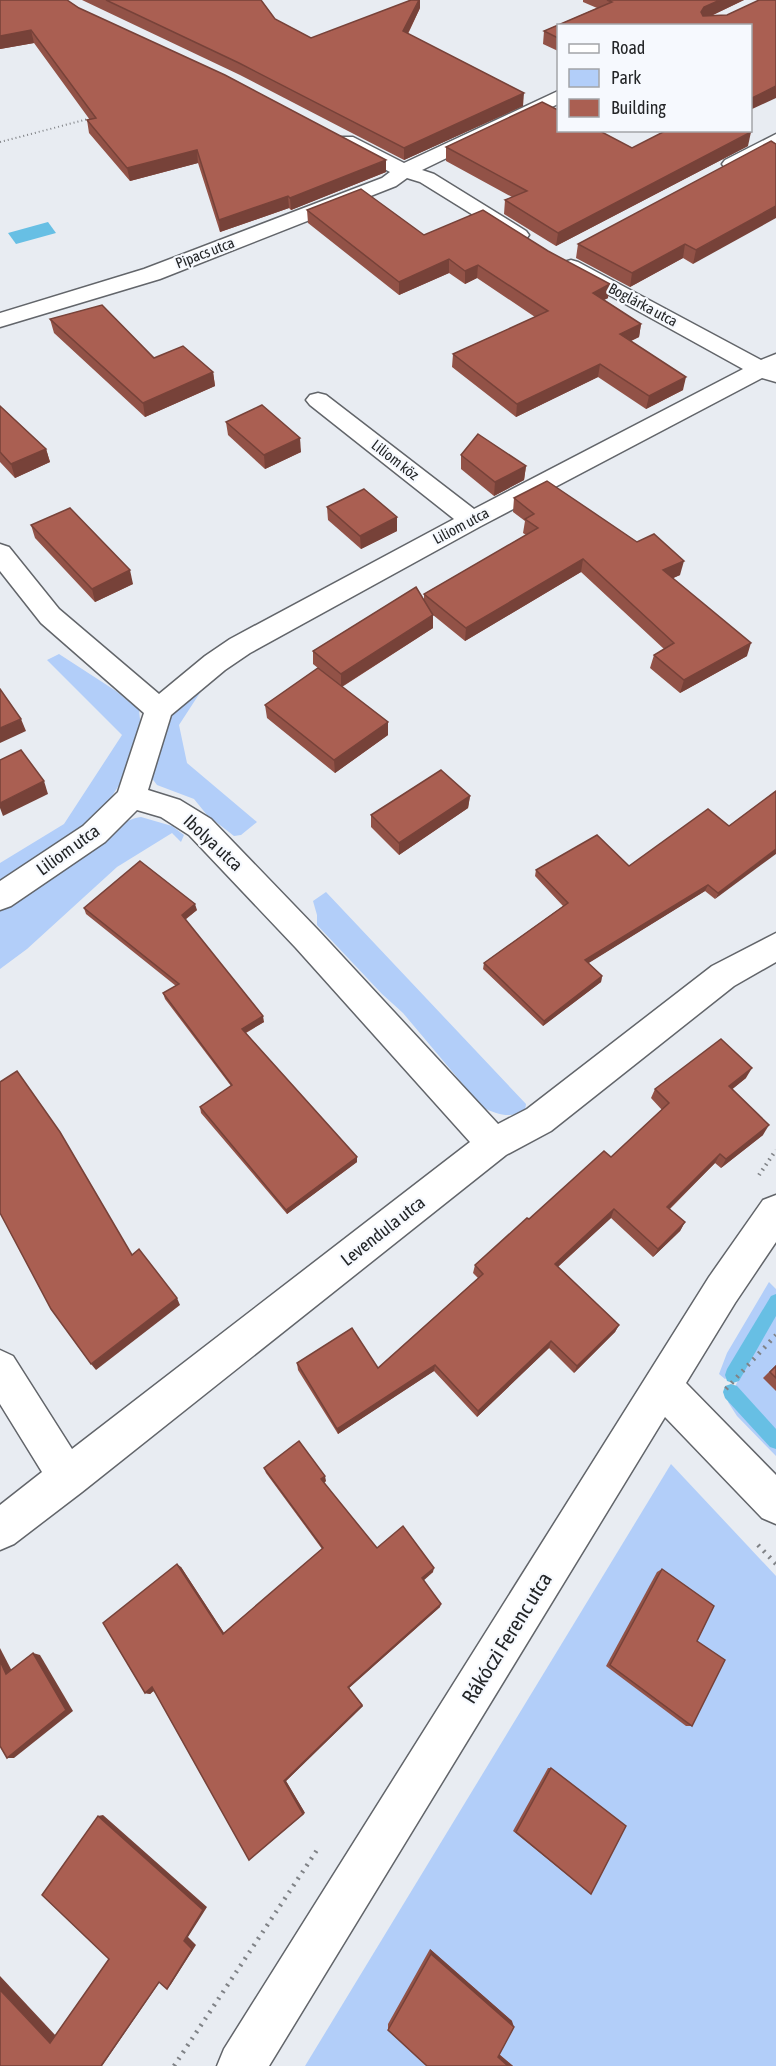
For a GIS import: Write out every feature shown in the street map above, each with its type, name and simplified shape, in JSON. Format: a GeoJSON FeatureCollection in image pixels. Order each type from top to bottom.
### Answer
{"type":"FeatureCollection","features":[{"type":"Feature","properties":{"kind":"street","name":"Pipacs utca"},"geometry":{"type":"LineString","coordinates":[[0,320],[152,274],[389,182],[404,171],[557,97]]}},
{"type":"Feature","properties":{"kind":"street"},"geometry":{"type":"LineString","coordinates":[[325,130],[404,171],[427,178],[536,246]]}},
{"type":"Feature","properties":{"kind":"street"},"geometry":{"type":"LineString","coordinates":[[716,173],[776,140]]}},
{"type":"Feature","properties":{"kind":"street","name":"Boglárka utca"},"geometry":{"type":"LineString","coordinates":[[575,248],[555,258],[771,368]]}},
{"type":"Feature","properties":{"kind":"street","name":"Liliom utca"},"geometry":{"type":"LineString","coordinates":[[159,710],[215,663],[240,646],[472,520],[771,368]]}},
{"type":"Feature","properties":{"kind":"street","name":"Liliom köz"},"geometry":{"type":"LineString","coordinates":[[318,400],[472,520]]}},
{"type":"Feature","properties":{"kind":"street"},"geometry":{"type":"LineString","coordinates":[[0,553],[50,616],[159,710],[131,797]]}},
{"type":"Feature","properties":{"kind":"street","name":"Liliom utca"},"geometry":{"type":"LineString","coordinates":[[0,897],[94,834],[131,797]]}},
{"type":"Feature","properties":{"kind":"street","name":"Ibolya utca"},"geometry":{"type":"LineString","coordinates":[[131,797],[170,808],[200,826],[307,939],[494,1144]]}},
{"type":"Feature","properties":{"kind":"street","name":"Levendula utca"},"geometry":{"type":"LineString","coordinates":[[0,1530],[494,1144],[539,1120],[723,976],[776,946]]}},
{"type":"Feature","properties":{"kind":"street","name":"Rákóczi Ferenc utca"},"geometry":{"type":"LineString","coordinates":[[242,2066],[722,1290],[776,1212]]}},
{"type":"Feature","properties":{"kind":"street"},"geometry":{"type":"LineString","coordinates":[[0,1369],[68,1478]]}},
{"type":"Feature","properties":{"kind":"street"},"geometry":{"type":"LineString","coordinates":[[663,1387],[776,1504]]}},
{"type":"Feature","properties":{"kind":"path"},"geometry":{"type":"LineString","coordinates":[[0,142],[100,116]]}},
{"type":"Feature","properties":{"kind":"green space"},"geometry":{"type":"Polygon","coordinates":[[[59,654],[116,691],[139,710],[141,729],[123,779],[107,804],[66,839],[0,887],[0,863],[64,824],[122,735],[47,660],[59,654]]]}},
{"type":"Feature","properties":{"kind":"green space"},"geometry":{"type":"Polygon","coordinates":[[[205,685],[179,725],[187,763],[257,822],[241,835],[234,836],[207,815],[194,799],[157,785],[151,777],[165,722],[205,685]]]}},
{"type":"Feature","properties":{"kind":"green space"},"geometry":{"type":"Polygon","coordinates":[[[141,817],[172,826],[184,835],[181,842],[172,833],[117,867],[27,949],[0,969],[0,908],[91,842],[128,821],[141,817]]]}},
{"type":"Feature","properties":{"kind":"green space"},"geometry":{"type":"Polygon","coordinates":[[[326,892],[526,1104],[525,1111],[514,1115],[503,1115],[482,1107],[403,1013],[317,925],[313,901],[326,892]]]}},
{"type":"Feature","properties":{"kind":"green space"},"geometry":{"type":"Polygon","coordinates":[[[769,1282],[776,1289],[776,1456],[737,1416],[728,1402],[739,1378],[733,1375],[725,1379],[719,1374],[727,1353],[769,1282]]]}},
{"type":"Feature","properties":{"kind":"green space"},"geometry":{"type":"Polygon","coordinates":[[[671,1464],[776,1576],[776,2066],[305,2066],[671,1464]]]}},
{"type":"Feature","properties":{"kind":"shaded area"},"geometry":{"type":"Polygon","coordinates":[[[48,222],[56,233],[16,244],[8,233],[48,222]]]}},
{"type":"Feature","properties":{"kind":"building"},"geometry":{"type":"Polygon","coordinates":[[[0,0],[67,0],[79,8],[225,75],[386,160],[290,198],[288,196],[219,220],[197,150],[127,168],[87,120],[96,118],[31,30],[0,36],[0,0]]]}},
{"type":"Feature","properties":{"kind":"building"},"geometry":{"type":"Polygon","coordinates":[[[106,0],[261,0],[275,19],[311,38],[411,0],[419,0],[403,31],[524,93],[404,148],[239,63],[106,0]]]}},
{"type":"Feature","properties":{"kind":"building"},"geometry":{"type":"Polygon","coordinates":[[[607,0],[720,0],[704,7],[701,12],[703,16],[727,15],[759,0],[776,0],[776,86],[752,98],[752,24],[560,24],[612,2],[607,0]]]}},
{"type":"Feature","properties":{"kind":"building"},"geometry":{"type":"Polygon","coordinates":[[[557,25],[557,38],[544,31],[557,25]]]}},
{"type":"Feature","properties":{"kind":"building"},"geometry":{"type":"Polygon","coordinates":[[[542,102],[557,110],[557,132],[602,132],[632,148],[663,132],[751,132],[558,233],[505,200],[527,191],[446,147],[542,102]]]}},
{"type":"Feature","properties":{"kind":"building"},"geometry":{"type":"Polygon","coordinates":[[[771,141],[776,144],[776,206],[696,250],[685,244],[632,273],[578,244],[771,141]]]}},
{"type":"Feature","properties":{"kind":"building"},"geometry":{"type":"Polygon","coordinates":[[[361,189],[424,235],[483,210],[548,251],[610,284],[593,293],[641,324],[620,334],[686,377],[649,396],[600,364],[517,404],[453,354],[548,311],[478,265],[465,271],[449,259],[399,282],[307,210],[361,189]]]}},
{"type":"Feature","properties":{"kind":"building"},"geometry":{"type":"Polygon","coordinates":[[[102,305],[154,358],[183,346],[213,372],[143,403],[50,319],[102,305]]]}},
{"type":"Feature","properties":{"kind":"building"},"geometry":{"type":"Polygon","coordinates":[[[262,405],[300,438],[264,455],[226,422],[262,405]]]}},
{"type":"Feature","properties":{"kind":"building"},"geometry":{"type":"Polygon","coordinates":[[[0,406],[46,449],[11,464],[0,452],[0,406]]]}},
{"type":"Feature","properties":{"kind":"building"},"geometry":{"type":"Polygon","coordinates":[[[478,434],[526,466],[495,482],[461,455],[478,434]]]}},
{"type":"Feature","properties":{"kind":"building"},"geometry":{"type":"Polygon","coordinates":[[[547,481],[637,542],[654,534],[684,561],[663,570],[751,643],[684,680],[654,655],[674,643],[583,559],[466,628],[424,594],[538,528],[525,519],[534,514],[514,498],[547,481]]]}},
{"type":"Feature","properties":{"kind":"building"},"geometry":{"type":"Polygon","coordinates":[[[364,489],[397,517],[360,536],[327,507],[364,489]]]}},
{"type":"Feature","properties":{"kind":"building"},"geometry":{"type":"Polygon","coordinates":[[[70,508],[130,570],[92,589],[31,525],[70,508]]]}},
{"type":"Feature","properties":{"kind":"building"},"geometry":{"type":"Polygon","coordinates":[[[416,587],[433,615],[341,674],[313,651],[416,587]]]}},
{"type":"Feature","properties":{"kind":"building"},"geometry":{"type":"Polygon","coordinates":[[[318,668],[388,722],[334,760],[265,705],[318,668]]]}},
{"type":"Feature","properties":{"kind":"building"},"geometry":{"type":"Polygon","coordinates":[[[0,689],[21,719],[0,728],[0,689]]]}},
{"type":"Feature","properties":{"kind":"building"},"geometry":{"type":"Polygon","coordinates":[[[21,750],[44,781],[0,803],[0,760],[21,750]]]}},
{"type":"Feature","properties":{"kind":"building"},"geometry":{"type":"Polygon","coordinates":[[[441,770],[470,796],[399,843],[371,815],[441,770]]]}},
{"type":"Feature","properties":{"kind":"building"},"geometry":{"type":"Polygon","coordinates":[[[776,791],[776,849],[718,893],[708,885],[585,960],[602,976],[544,1021],[484,963],[568,903],[536,870],[597,835],[629,866],[708,809],[729,826],[776,791]]]}},
{"type":"Feature","properties":{"kind":"building"},"geometry":{"type":"Polygon","coordinates":[[[140,861],[195,904],[182,915],[263,1016],[242,1029],[357,1157],[286,1210],[200,1107],[232,1085],[163,993],[179,984],[84,908],[140,861]]]}},
{"type":"Feature","properties":{"kind":"building"},"geometry":{"type":"Polygon","coordinates":[[[721,1039],[752,1068],[729,1086],[769,1125],[726,1159],[720,1154],[667,1207],[685,1222],[658,1249],[614,1209],[555,1264],[619,1325],[577,1366],[551,1341],[478,1411],[435,1365],[337,1429],[297,1363],[352,1328],[378,1368],[483,1274],[475,1265],[604,1151],[611,1157],[669,1103],[655,1089],[721,1039]]]}},
{"type":"Feature","properties":{"kind":"building"},"geometry":{"type":"Polygon","coordinates":[[[17,1071],[60,1132],[132,1255],[139,1249],[177,1298],[91,1364],[51,1309],[0,1213],[0,1082],[17,1071]]]}},
{"type":"Feature","properties":{"kind":"building"},"geometry":{"type":"Polygon","coordinates":[[[776,1366],[776,1378],[770,1372],[776,1366]]]}},
{"type":"Feature","properties":{"kind":"building"},"geometry":{"type":"Polygon","coordinates":[[[299,1441],[325,1476],[321,1479],[377,1548],[403,1526],[434,1568],[422,1578],[441,1604],[348,1687],[362,1705],[284,1781],[303,1814],[249,1860],[152,1687],[145,1693],[103,1623],[177,1564],[223,1634],[323,1548],[264,1468],[299,1441]]]}},
{"type":"Feature","properties":{"kind":"building"},"geometry":{"type":"Polygon","coordinates":[[[662,1569],[714,1606],[697,1641],[725,1660],[692,1726],[610,1665],[662,1569]]]}},
{"type":"Feature","properties":{"kind":"building"},"geometry":{"type":"Polygon","coordinates":[[[33,1653],[66,1710],[7,1758],[0,1746],[0,1661],[6,1674],[33,1653]]]}},
{"type":"Feature","properties":{"kind":"building"},"geometry":{"type":"Polygon","coordinates":[[[551,1768],[626,1826],[591,1894],[516,1832],[551,1768]]]}},
{"type":"Feature","properties":{"kind":"building"},"geometry":{"type":"Polygon","coordinates":[[[98,1816],[203,1910],[184,1941],[192,1949],[167,1989],[159,1982],[101,2066],[0,2066],[0,1990],[50,2043],[109,1959],[42,1895],[98,1816]]]}},
{"type":"Feature","properties":{"kind":"building"},"geometry":{"type":"Polygon","coordinates":[[[431,1954],[514,2027],[498,2057],[508,2066],[427,2066],[388,2030],[431,1954]]]}},
{"type":"Feature","properties":{"kind":"waterway"},"geometry":{"type":"LineString","coordinates":[[733,1375],[776,1301]]}},
{"type":"Feature","properties":{"kind":"waterway"},"geometry":{"type":"LineString","coordinates":[[731,1392],[776,1441]]}}]}
